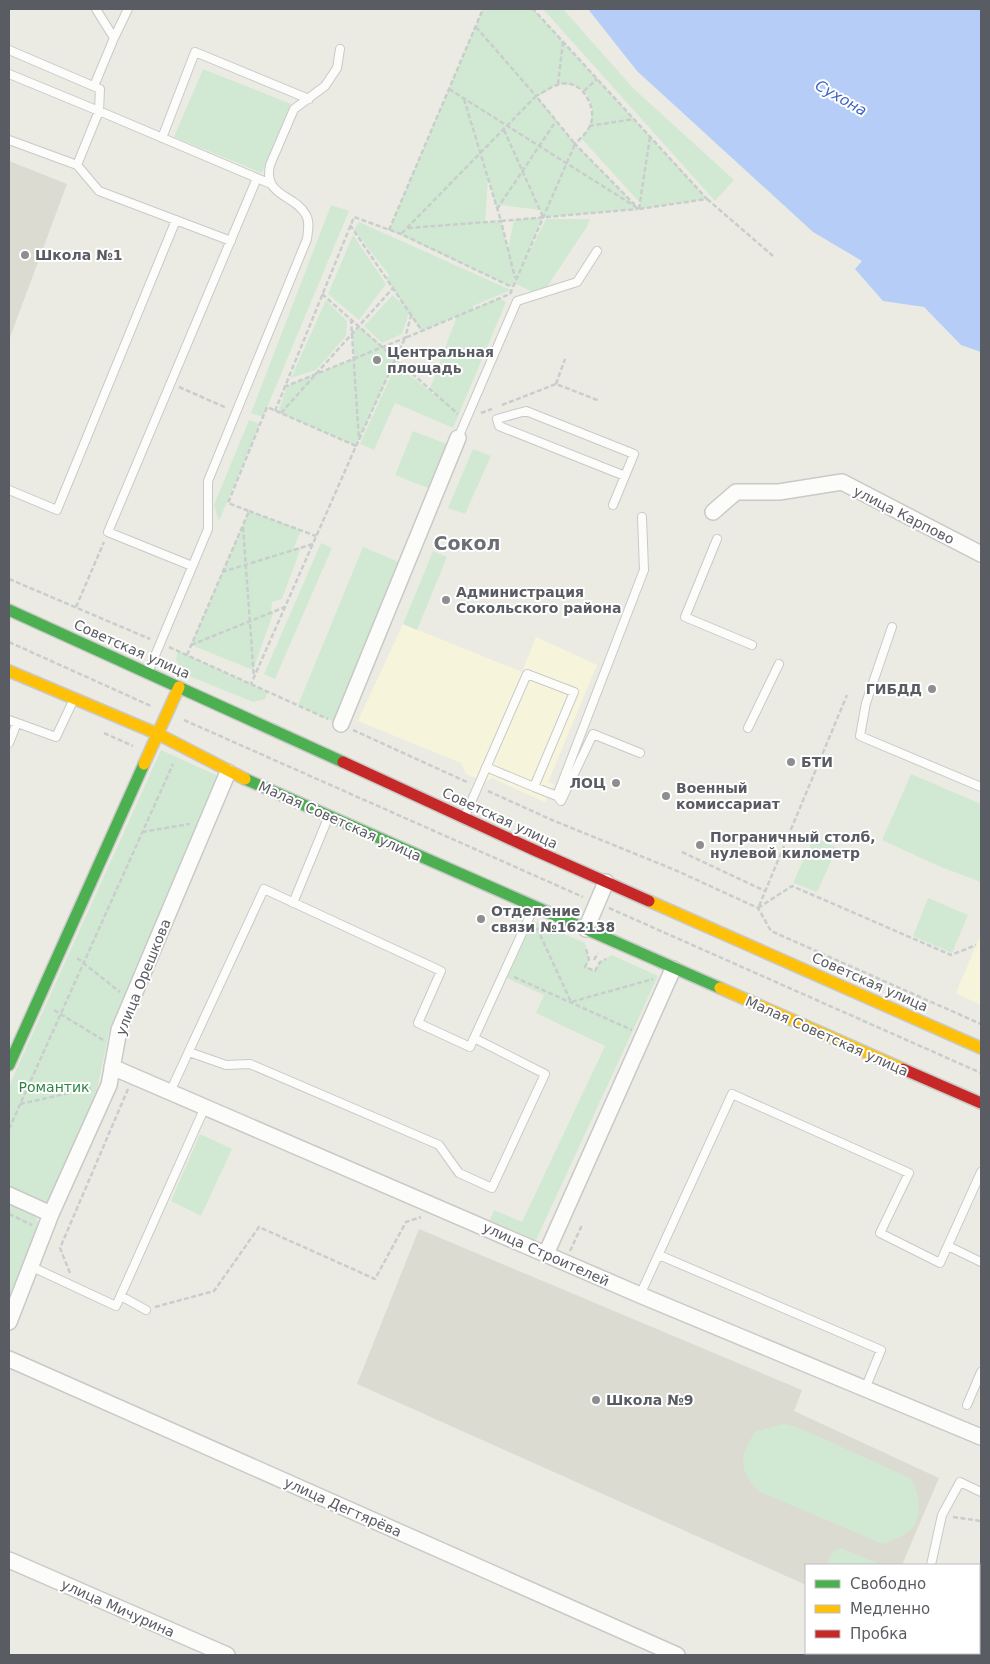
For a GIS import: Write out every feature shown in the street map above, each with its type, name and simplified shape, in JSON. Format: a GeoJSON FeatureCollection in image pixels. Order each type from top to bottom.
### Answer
{"type":"FeatureCollection","features":[{"type":"Feature","properties":{"kind":"street"},"geometry":{"type":"LineString","coordinates":[[340,724],[458,438]]}},
{"type":"Feature","properties":{"kind":"street","name":"улица Карпово"},"geometry":{"type":"LineString","coordinates":[[713,512],[736,492],[780,492],[842,482],[981,554]]}},
{"type":"Feature","properties":{"kind":"street","name":"Советская улица"},"geometry":{"type":"LineString","coordinates":[[9,610],[606,882],[981,1048]]}},
{"type":"Feature","properties":{"kind":"street","name":"Малая Советская улица"},"geometry":{"type":"LineString","coordinates":[[9,671],[158,734],[228,772],[534,906],[585,936],[674,969],[981,1103]]}},
{"type":"Feature","properties":{"kind":"street"},"geometry":{"type":"LineString","coordinates":[[9,1064],[179,687]]}},
{"type":"Feature","properties":{"kind":"street","name":"улица Орешкова"},"geometry":{"type":"LineString","coordinates":[[9,1322],[51,1214],[109,1084],[119,1030],[228,772]]}},
{"type":"Feature","properties":{"kind":"street"},"geometry":{"type":"LineString","coordinates":[[585,936],[596,903],[606,882]]}},
{"type":"Feature","properties":{"kind":"street"},"geometry":{"type":"LineString","coordinates":[[546,1254],[674,969]]}},
{"type":"Feature","properties":{"kind":"street","name":"улица Строителей"},"geometry":{"type":"LineString","coordinates":[[112,1067],[640,1295],[981,1437]]}},
{"type":"Feature","properties":{"kind":"street"},"geometry":{"type":"LineString","coordinates":[[9,1195],[51,1214]]}},
{"type":"Feature","properties":{"kind":"street","name":"улица Дегтярёва"},"geometry":{"type":"LineString","coordinates":[[9,1359],[677,1655]]}},
{"type":"Feature","properties":{"kind":"street","name":"улица Мичурина"},"geometry":{"type":"LineString","coordinates":[[9,1560],[227,1655]]}},
{"type":"Feature","properties":{"kind":"lane"},"geometry":{"type":"LineString","coordinates":[[96,9],[114,38]]}},
{"type":"Feature","properties":{"kind":"lane"},"geometry":{"type":"LineString","coordinates":[[94,86],[128,9]]}},
{"type":"Feature","properties":{"kind":"lane"},"geometry":{"type":"LineString","coordinates":[[148,672],[208,529],[208,481],[307,238],[309,225],[306,215],[271,184],[268,175],[270,165],[294,110],[325,86],[337,68],[340,49]]}},
{"type":"Feature","properties":{"kind":"lane"},"geometry":{"type":"LineString","coordinates":[[9,50],[100,89],[99,111],[77,165]]}},
{"type":"Feature","properties":{"kind":"lane"},"geometry":{"type":"LineString","coordinates":[[162,138],[194,52],[309,99]]}},
{"type":"Feature","properties":{"kind":"lane"},"geometry":{"type":"LineString","coordinates":[[9,74],[271,184]]}},
{"type":"Feature","properties":{"kind":"lane"},"geometry":{"type":"LineString","coordinates":[[9,140],[77,165],[99,191],[231,241]]}},
{"type":"Feature","properties":{"kind":"lane"},"geometry":{"type":"LineString","coordinates":[[192,566],[108,532],[257,178]]}},
{"type":"Feature","properties":{"kind":"lane"},"geometry":{"type":"LineString","coordinates":[[9,490],[57,510],[176,220]]}},
{"type":"Feature","properties":{"kind":"lane"},"geometry":{"type":"LineString","coordinates":[[458,438],[518,301],[577,282],[597,251]]}},
{"type":"Feature","properties":{"kind":"lane"},"geometry":{"type":"LineString","coordinates":[[613,505],[625,476],[634,454],[526,411],[497,419],[499,426],[625,476]]}},
{"type":"Feature","properties":{"kind":"lane"},"geometry":{"type":"LineString","coordinates":[[557,796],[644,570],[642,517]]}},
{"type":"Feature","properties":{"kind":"lane"},"geometry":{"type":"LineString","coordinates":[[717,539],[685,617],[752,645]]}},
{"type":"Feature","properties":{"kind":"lane"},"geometry":{"type":"LineString","coordinates":[[892,627],[866,703],[860,736],[981,787]]}},
{"type":"Feature","properties":{"kind":"lane"},"geometry":{"type":"LineString","coordinates":[[748,728],[779,664]]}},
{"type":"Feature","properties":{"kind":"lane"},"geometry":{"type":"LineString","coordinates":[[464,818],[526,674],[574,692],[534,786]]}},
{"type":"Feature","properties":{"kind":"lane"},"geometry":{"type":"LineString","coordinates":[[9,720],[56,737],[74,699]]}},
{"type":"Feature","properties":{"kind":"lane"},"geometry":{"type":"LineString","coordinates":[[9,743],[17,723]]}},
{"type":"Feature","properties":{"kind":"lane"},"geometry":{"type":"LineString","coordinates":[[486,767],[557,796],[561,802],[593,734],[640,753]]}},
{"type":"Feature","properties":{"kind":"lane"},"geometry":{"type":"LineString","coordinates":[[294,903],[329,816]]}},
{"type":"Feature","properties":{"kind":"lane"},"geometry":{"type":"LineString","coordinates":[[170,1092],[264,889],[441,971],[418,1022],[470,1047],[534,906]]}},
{"type":"Feature","properties":{"kind":"lane"},"geometry":{"type":"LineString","coordinates":[[189,1052],[226,1065],[250,1064],[439,1145],[459,1173],[492,1188],[545,1074],[474,1038]]}},
{"type":"Feature","properties":{"kind":"lane"},"geometry":{"type":"LineString","coordinates":[[640,1295],[732,1094],[909,1173],[880,1234],[940,1263],[981,1172]]}},
{"type":"Feature","properties":{"kind":"lane"},"geometry":{"type":"LineString","coordinates":[[30,1266],[116,1306],[205,1107]]}},
{"type":"Feature","properties":{"kind":"lane"},"geometry":{"type":"LineString","coordinates":[[948,1246],[981,1262]]}},
{"type":"Feature","properties":{"kind":"lane"},"geometry":{"type":"LineString","coordinates":[[659,1255],[880,1350],[865,1389]]}},
{"type":"Feature","properties":{"kind":"lane"},"geometry":{"type":"LineString","coordinates":[[121,1296],[146,1310]]}},
{"type":"Feature","properties":{"kind":"lane"},"geometry":{"type":"LineString","coordinates":[[967,1405],[981,1372]]}},
{"type":"Feature","properties":{"kind":"lane"},"geometry":{"type":"LineString","coordinates":[[931,1564],[942,1514],[960,1482],[981,1492]]}},
{"type":"Feature","properties":{"kind":"path"},"geometry":{"type":"LineString","coordinates":[[389,230],[483,9]]}},
{"type":"Feature","properties":{"kind":"path"},"geometry":{"type":"LineString","coordinates":[[532,9],[707,199],[773,256]]}},
{"type":"Feature","properties":{"kind":"path"},"geometry":{"type":"LineString","coordinates":[[476,27],[575,144],[639,209]]}},
{"type":"Feature","properties":{"kind":"path"},"geometry":{"type":"LineString","coordinates":[[558,84],[563,42]]}},
{"type":"Feature","properties":{"kind":"path"},"geometry":{"type":"LineString","coordinates":[[584,91],[597,79]]}},
{"type":"Feature","properties":{"kind":"path"},"geometry":{"type":"LineString","coordinates":[[284,387],[510,294],[575,144],[586,133],[592,120],[591,103],[584,91],[572,85],[558,84],[536,96],[401,234]]}},
{"type":"Feature","properties":{"kind":"path"},"geometry":{"type":"LineString","coordinates":[[449,89],[639,209]]}},
{"type":"Feature","properties":{"kind":"path"},"geometry":{"type":"LineString","coordinates":[[464,98],[501,221],[516,280]]}},
{"type":"Feature","properties":{"kind":"path"},"geometry":{"type":"LineString","coordinates":[[589,126],[634,120]]}},
{"type":"Feature","properties":{"kind":"path"},"geometry":{"type":"LineString","coordinates":[[497,209],[556,121]]}},
{"type":"Feature","properties":{"kind":"path"},"geometry":{"type":"LineString","coordinates":[[504,130],[543,217]]}},
{"type":"Feature","properties":{"kind":"path"},"geometry":{"type":"LineString","coordinates":[[639,209],[650,137]]}},
{"type":"Feature","properties":{"kind":"path"},"geometry":{"type":"LineString","coordinates":[[407,228],[639,209],[707,199]]}},
{"type":"Feature","properties":{"kind":"path"},"geometry":{"type":"LineString","coordinates":[[275,411],[354,217],[401,234],[512,287]]}},
{"type":"Feature","properties":{"kind":"path"},"geometry":{"type":"LineString","coordinates":[[350,224],[422,331]]}},
{"type":"Feature","properties":{"kind":"path"},"geometry":{"type":"LineString","coordinates":[[281,414],[393,288]]}},
{"type":"Feature","properties":{"kind":"path"},"geometry":{"type":"LineString","coordinates":[[322,294],[466,421]]}},
{"type":"Feature","properties":{"kind":"path"},"geometry":{"type":"LineString","coordinates":[[251,684],[396,359],[405,338],[411,316]]}},
{"type":"Feature","properties":{"kind":"path"},"geometry":{"type":"LineString","coordinates":[[351,320],[359,441]]}},
{"type":"Feature","properties":{"kind":"path"},"geometry":{"type":"LineString","coordinates":[[556,384],[565,359]]}},
{"type":"Feature","properties":{"kind":"path"},"geometry":{"type":"LineString","coordinates":[[171,384],[236,411]]}},
{"type":"Feature","properties":{"kind":"path"},"geometry":{"type":"LineString","coordinates":[[481,412],[556,384],[600,402]]}},
{"type":"Feature","properties":{"kind":"path"},"geometry":{"type":"LineString","coordinates":[[316,536],[228,503],[267,407],[356,446]]}},
{"type":"Feature","properties":{"kind":"path"},"geometry":{"type":"LineString","coordinates":[[187,655],[249,511]]}},
{"type":"Feature","properties":{"kind":"path"},"geometry":{"type":"LineString","coordinates":[[243,525],[254,679]]}},
{"type":"Feature","properties":{"kind":"path"},"geometry":{"type":"LineString","coordinates":[[222,572],[313,544]]}},
{"type":"Feature","properties":{"kind":"path"},"geometry":{"type":"LineString","coordinates":[[76,608],[99,552]]}},
{"type":"Feature","properties":{"kind":"path"},"geometry":{"type":"LineString","coordinates":[[9,579],[160,643],[470,783]]}},
{"type":"Feature","properties":{"kind":"path"},"geometry":{"type":"LineString","coordinates":[[191,645],[286,607]]}},
{"type":"Feature","properties":{"kind":"path"},"geometry":{"type":"LineString","coordinates":[[9,642],[981,1073]]}},
{"type":"Feature","properties":{"kind":"path"},"geometry":{"type":"LineString","coordinates":[[758,908],[848,695]]}},
{"type":"Feature","properties":{"kind":"path"},"geometry":{"type":"LineString","coordinates":[[9,1129],[173,764]]}},
{"type":"Feature","properties":{"kind":"path"},"geometry":{"type":"LineString","coordinates":[[479,787],[552,820],[675,870],[758,908],[771,931],[981,1024]]}},
{"type":"Feature","properties":{"kind":"path"},"geometry":{"type":"LineString","coordinates":[[142,832],[208,820]]}},
{"type":"Feature","properties":{"kind":"path"},"geometry":{"type":"LineString","coordinates":[[682,852],[765,891]]}},
{"type":"Feature","properties":{"kind":"path"},"geometry":{"type":"LineString","coordinates":[[758,908],[792,886],[951,955],[976,946]]}},
{"type":"Feature","properties":{"kind":"path"},"geometry":{"type":"LineString","coordinates":[[534,921],[571,1002]]}},
{"type":"Feature","properties":{"kind":"path"},"geometry":{"type":"LineString","coordinates":[[585,936],[589,959],[585,967],[595,971],[600,962],[612,955]]}},
{"type":"Feature","properties":{"kind":"path"},"geometry":{"type":"LineString","coordinates":[[62,946],[131,1001]]}},
{"type":"Feature","properties":{"kind":"path"},"geometry":{"type":"LineString","coordinates":[[589,959],[600,962]]}},
{"type":"Feature","properties":{"kind":"path"},"geometry":{"type":"LineString","coordinates":[[504,972],[633,1031]]}},
{"type":"Feature","properties":{"kind":"path"},"geometry":{"type":"LineString","coordinates":[[571,1002],[657,978],[653,987]]}},
{"type":"Feature","properties":{"kind":"path"},"geometry":{"type":"LineString","coordinates":[[38,1001],[61,1013],[116,1048]]}},
{"type":"Feature","properties":{"kind":"path"},"geometry":{"type":"LineString","coordinates":[[75,1287],[60,1248],[134,1076]]}},
{"type":"Feature","properties":{"kind":"path"},"geometry":{"type":"LineString","coordinates":[[20,1104],[109,1084]]}},
{"type":"Feature","properties":{"kind":"path"},"geometry":{"type":"LineString","coordinates":[[146,1310],[214,1291],[260,1227],[375,1279],[406,1222],[441,1209]]}},
{"type":"Feature","properties":{"kind":"path"},"geometry":{"type":"LineString","coordinates":[[9,1214],[44,1231]]}},
{"type":"Feature","properties":{"kind":"path"},"geometry":{"type":"LineString","coordinates":[[942,1514],[981,1522]]}},
{"type":"Feature","properties":{"kind":"shaded area","name":"Школа №1"},"geometry":{"type":"Polygon","coordinates":[[[9,161],[67,184],[9,340],[9,161]]]}},
{"type":"Feature","properties":{"kind":"shaded area"},"geometry":{"type":"Polygon","coordinates":[[[403,624],[522,672],[536,637],[597,665],[548,782],[554,784],[545,802],[492,778],[485,782],[466,774],[461,763],[358,721],[403,624]]]}},
{"type":"Feature","properties":{"kind":"shaded area"},"geometry":{"type":"Polygon","coordinates":[[[981,934],[981,1005],[956,993],[981,934]]]}},
{"type":"Feature","properties":{"kind":"shaded area","name":"Школа №9"},"geometry":{"type":"Polygon","coordinates":[[[419,1229],[802,1390],[794,1411],[939,1478],[902,1564],[805,1564],[805,1585],[357,1384],[419,1229]]]}},
{"type":"Feature","properties":{"kind":"green space"},"geometry":{"type":"Polygon","coordinates":[[[483,9],[533,9],[707,199],[639,209],[543,217],[521,269],[546,219],[590,219],[541,296],[514,283],[512,287],[389,230],[483,9]],[[558,84],[537,97],[575,144],[639,209],[640,203],[581,138],[591,121],[592,108],[588,96],[578,88],[558,84]],[[488,179],[485,222],[501,221],[508,249],[514,220],[543,217],[540,210],[500,205],[497,209],[488,179]]]}},
{"type":"Feature","properties":{"kind":"green space"},"geometry":{"type":"Polygon","coordinates":[[[543,9],[563,9],[633,88],[734,180],[715,201],[543,9]]]}},
{"type":"Feature","properties":{"kind":"green space"},"geometry":{"type":"Polygon","coordinates":[[[203,69],[291,104],[262,173],[174,137],[203,69]]]}},
{"type":"Feature","properties":{"kind":"green space"},"geometry":{"type":"Polygon","coordinates":[[[331,205],[349,211],[263,417],[251,413],[331,205]]]}},
{"type":"Feature","properties":{"kind":"green space"},"geometry":{"type":"Polygon","coordinates":[[[359,222],[511,290],[473,306],[473,309],[499,298],[506,302],[453,428],[395,403],[374,450],[360,444],[396,364],[446,404],[430,389],[457,316],[422,331],[409,313],[402,334],[382,343],[364,326],[393,295],[406,308],[386,278],[389,275],[354,230],[359,222]]]}},
{"type":"Feature","properties":{"kind":"green space"},"geometry":{"type":"Polygon","coordinates":[[[353,235],[386,284],[359,320],[328,294],[353,235]]]}},
{"type":"Feature","properties":{"kind":"green space"},"geometry":{"type":"Polygon","coordinates":[[[326,300],[347,321],[346,336],[316,370],[291,378],[326,300]]]}},
{"type":"Feature","properties":{"kind":"green space"},"geometry":{"type":"Polygon","coordinates":[[[359,326],[396,359],[356,446],[278,412],[287,386],[359,357],[354,359],[352,334],[359,326]]]}},
{"type":"Feature","properties":{"kind":"green space"},"geometry":{"type":"Polygon","coordinates":[[[249,420],[260,424],[219,521],[214,505],[249,420]]]}},
{"type":"Feature","properties":{"kind":"green space"},"geometry":{"type":"Polygon","coordinates":[[[413,431],[447,444],[428,488],[395,475],[413,431]]]}},
{"type":"Feature","properties":{"kind":"green space"},"geometry":{"type":"Polygon","coordinates":[[[473,449],[491,456],[465,514],[448,508],[473,449]]]}},
{"type":"Feature","properties":{"kind":"green space"},"geometry":{"type":"Polygon","coordinates":[[[249,511],[301,530],[293,550],[301,547],[282,599],[272,602],[271,612],[274,611],[253,670],[191,645],[249,511]]]}},
{"type":"Feature","properties":{"kind":"green space"},"geometry":{"type":"Polygon","coordinates":[[[321,543],[332,548],[275,679],[264,674],[321,543]]]}},
{"type":"Feature","properties":{"kind":"green space"},"geometry":{"type":"Polygon","coordinates":[[[363,547],[399,562],[334,722],[298,705],[363,547]]]}},
{"type":"Feature","properties":{"kind":"green space"},"geometry":{"type":"Polygon","coordinates":[[[433,551],[447,557],[417,630],[403,624],[433,551]]]}},
{"type":"Feature","properties":{"kind":"green space"},"geometry":{"type":"Polygon","coordinates":[[[178,651],[268,692],[265,699],[253,702],[184,674],[176,660],[178,651]]]}},
{"type":"Feature","properties":{"kind":"green space","name":"Романтик"},"geometry":{"type":"Polygon","coordinates":[[[161,750],[218,776],[109,1032],[95,1099],[49,1201],[39,1203],[9,1190],[9,1086],[161,750]]]}},
{"type":"Feature","properties":{"kind":"green space"},"geometry":{"type":"Polygon","coordinates":[[[911,774],[981,804],[981,882],[941,867],[882,840],[911,774]]]}},
{"type":"Feature","properties":{"kind":"green space"},"geometry":{"type":"Polygon","coordinates":[[[814,837],[837,848],[817,892],[793,883],[814,837]]]}},
{"type":"Feature","properties":{"kind":"green space"},"geometry":{"type":"Polygon","coordinates":[[[928,898],[968,915],[952,953],[913,936],[928,898]]]}},
{"type":"Feature","properties":{"kind":"green space"},"geometry":{"type":"Polygon","coordinates":[[[529,919],[585,943],[589,959],[586,967],[595,971],[600,962],[612,955],[658,976],[536,1240],[490,1220],[494,1210],[522,1222],[605,1046],[536,1013],[544,995],[502,976],[529,919]]]}},
{"type":"Feature","properties":{"kind":"green space"},"geometry":{"type":"Polygon","coordinates":[[[200,1134],[232,1149],[201,1216],[171,1201],[200,1134]]]}},
{"type":"Feature","properties":{"kind":"green space"},"geometry":{"type":"Polygon","coordinates":[[[9,1204],[36,1217],[40,1229],[9,1300],[9,1204]]]}},
{"type":"Feature","properties":{"kind":"green space"},"geometry":{"type":"Polygon","coordinates":[[[783,1424],[797,1427],[910,1478],[916,1490],[919,1504],[918,1518],[915,1524],[905,1534],[883,1544],[760,1492],[748,1477],[743,1464],[746,1449],[755,1432],[783,1424]]]}},
{"type":"Feature","properties":{"kind":"green space"},"geometry":{"type":"Polygon","coordinates":[[[841,1548],[879,1564],[827,1564],[833,1551],[841,1548]]]}},
{"type":"Feature","properties":{"kind":"water","name":"Сухона"},"geometry":{"type":"Polygon","coordinates":[[[588,9],[979,9],[981,11],[981,352],[961,345],[924,307],[883,301],[855,269],[862,261],[813,232],[637,71],[588,9]]]}},
{"type":"Feature","properties":{"kind":"traffic: fast"},"geometry":{"type":"LineString","coordinates":[[9,610],[343,762]]}},
{"type":"Feature","properties":{"kind":"traffic: fast"},"geometry":{"type":"LineString","coordinates":[[9,1065],[144,764]]}},
{"type":"Feature","properties":{"kind":"traffic: fast"},"geometry":{"type":"LineString","coordinates":[[245,779],[720,988]]}},
{"type":"Feature","properties":{"kind":"traffic: slow"},"geometry":{"type":"LineString","coordinates":[[9,671],[158,734],[245,779]]}},
{"type":"Feature","properties":{"kind":"traffic: slow"},"geometry":{"type":"LineString","coordinates":[[144,764],[179,687]]}},
{"type":"Feature","properties":{"kind":"traffic: slow"},"geometry":{"type":"LineString","coordinates":[[649,901],[981,1048]]}},
{"type":"Feature","properties":{"kind":"traffic: slow"},"geometry":{"type":"LineString","coordinates":[[720,988],[903,1069]]}},
{"type":"Feature","properties":{"kind":"traffic: jam"},"geometry":{"type":"LineString","coordinates":[[343,762],[649,901]]}},
{"type":"Feature","properties":{"kind":"traffic: jam"},"geometry":{"type":"LineString","coordinates":[[903,1069],[981,1103]]}},
{"type":"Feature","properties":{"kind":"place","name":"Школа №1"},"geometry":{"type":"Point","coordinates":[25,255]}},
{"type":"Feature","properties":{"kind":"place","name":"Центральная площадь"},"geometry":{"type":"Point","coordinates":[377,360]}},
{"type":"Feature","properties":{"kind":"place","name":"Администрация Сокольского района"},"geometry":{"type":"Point","coordinates":[446,600]}},
{"type":"Feature","properties":{"kind":"place","name":"ГИБДД"},"geometry":{"type":"Point","coordinates":[932,689]}},
{"type":"Feature","properties":{"kind":"place","name":"БТИ"},"geometry":{"type":"Point","coordinates":[791,762]}},
{"type":"Feature","properties":{"kind":"place","name":"ЛОЦ"},"geometry":{"type":"Point","coordinates":[616,783]}},
{"type":"Feature","properties":{"kind":"place","name":"Военный комиссариат"},"geometry":{"type":"Point","coordinates":[666,796]}},
{"type":"Feature","properties":{"kind":"place","name":"Пограничный столб, нулевой километр"},"geometry":{"type":"Point","coordinates":[700,845]}},
{"type":"Feature","properties":{"kind":"place","name":"Отделение связи №162138"},"geometry":{"type":"Point","coordinates":[481,919]}},
{"type":"Feature","properties":{"kind":"place","name":"Школа №9"},"geometry":{"type":"Point","coordinates":[596,1400]}},
{"type":"Feature","properties":{"kind":"district","name":"Сокол"},"geometry":{"type":"Point","coordinates":[467,543]}}]}
